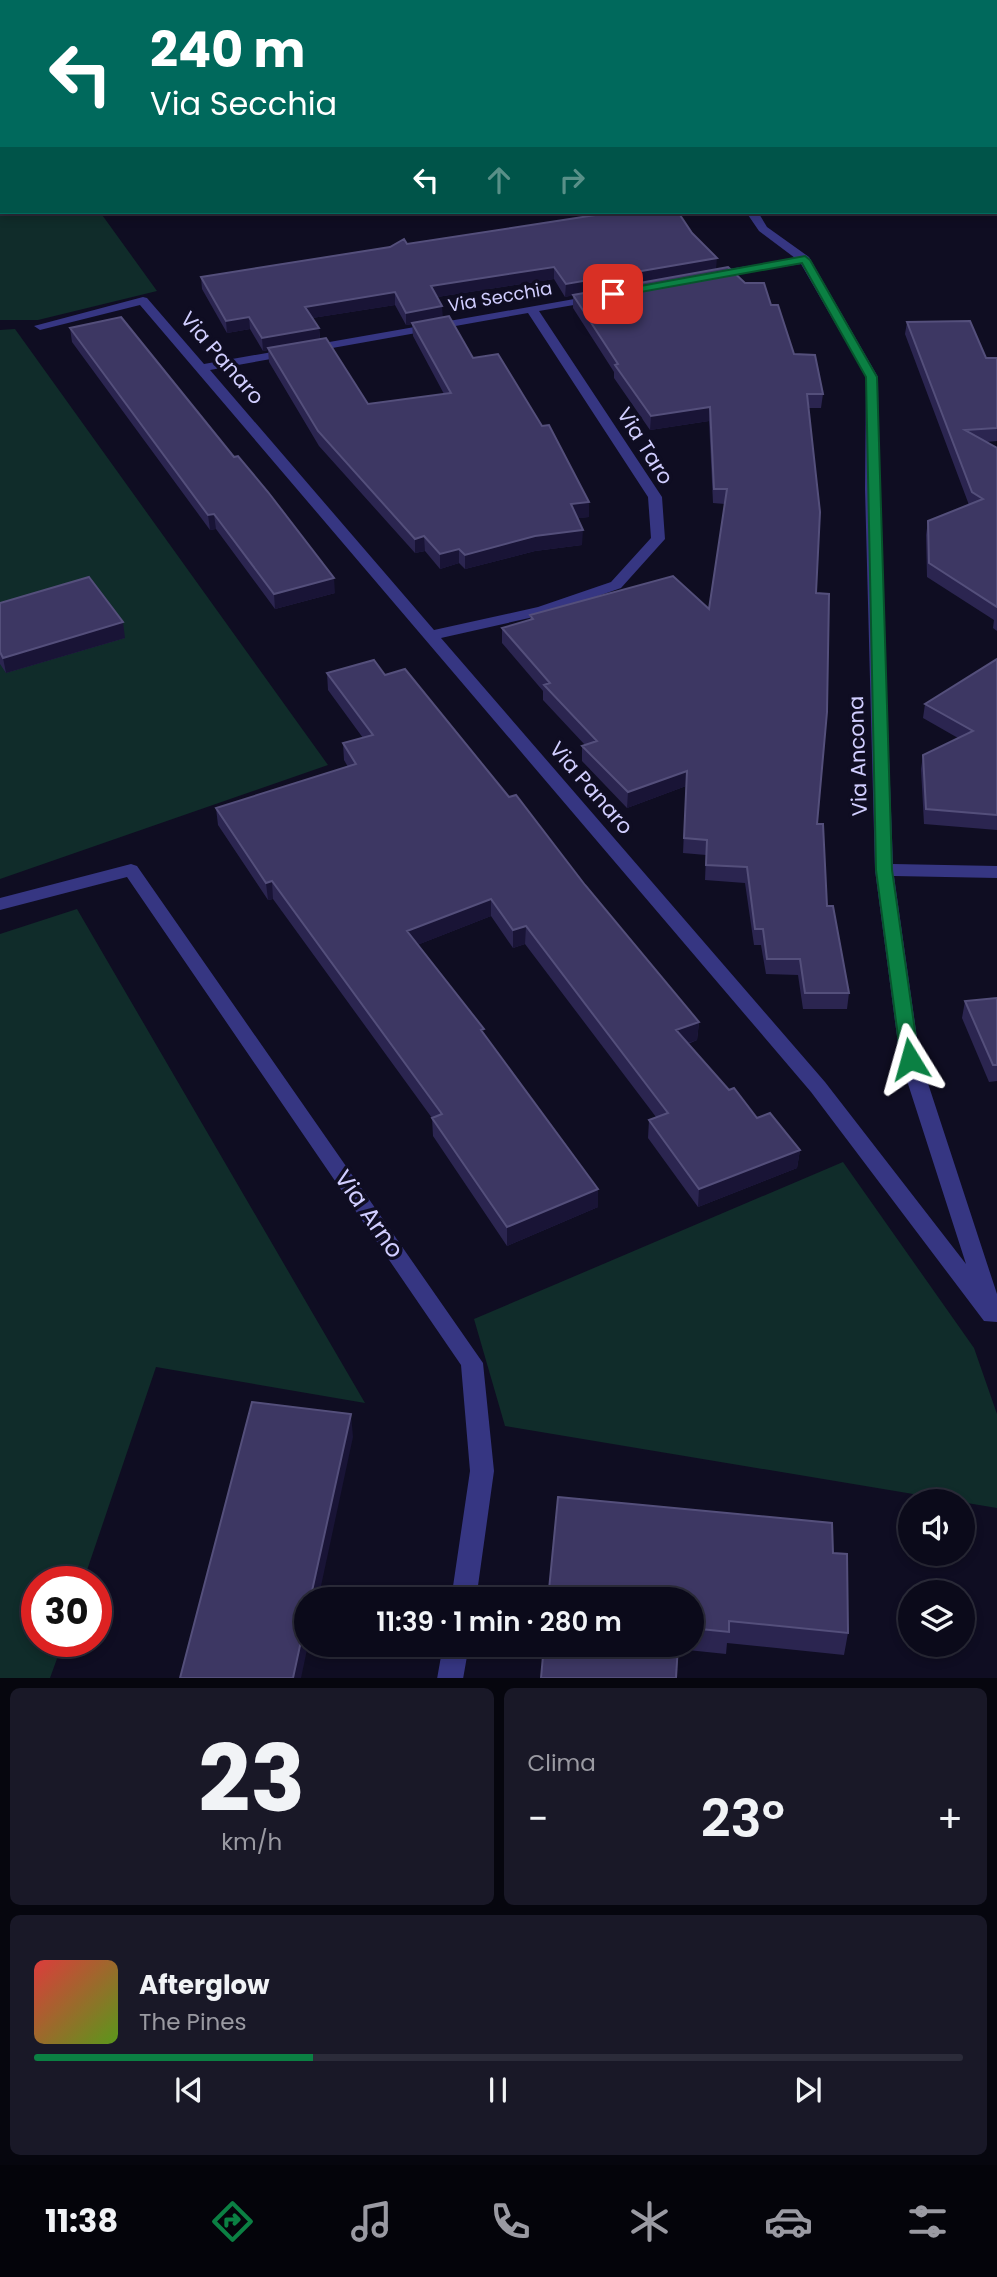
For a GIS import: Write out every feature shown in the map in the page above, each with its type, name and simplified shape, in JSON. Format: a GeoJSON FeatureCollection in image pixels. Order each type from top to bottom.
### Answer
{"type":"FeatureCollection","features":[{"type":"Feature","properties":{"kind":"street","name":"Via Ancona"},"geometry":{"type":"LineString","coordinates":[[753,214],[763,229],[805,260],[872,377],[884,870],[910,1059],[995,1320]]}},
{"type":"Feature","properties":{"kind":"street"},"geometry":{"type":"LineString","coordinates":[[695,279],[805,260]]}},
{"type":"Feature","properties":{"kind":"street","name":"Via Secchia"},"geometry":{"type":"LineString","coordinates":[[201,368],[613,294]]}},
{"type":"Feature","properties":{"kind":"street","name":"Via Panaro"},"geometry":{"type":"LineString","coordinates":[[40,326],[143,302],[818,1087],[995,1320]]}},
{"type":"Feature","properties":{"kind":"street","name":"Via Taro"},"geometry":{"type":"LineString","coordinates":[[430,636],[542,611],[615,584],[658,539],[655,497],[531,309]]}},
{"type":"Feature","properties":{"kind":"street","name":"Via Arno"},"geometry":{"type":"LineString","coordinates":[[0,904],[131,870],[472,1363],[482,1471],[465,1587]]}},
{"type":"Feature","properties":{"kind":"street"},"geometry":{"type":"LineString","coordinates":[[884,870],[997,872]]}},
{"type":"Feature","properties":{"kind":"street"},"geometry":{"type":"LineString","coordinates":[[450,1678],[454,1657]]}},
{"type":"Feature","properties":{"kind":"green space"},"geometry":{"type":"Polygon","coordinates":[[[0,214],[101,214],[157,291],[38,320],[0,320],[0,214]]]}},
{"type":"Feature","properties":{"kind":"green space"},"geometry":{"type":"Polygon","coordinates":[[[15,329],[328,765],[0,879],[0,330],[15,329]]]}},
{"type":"Feature","properties":{"kind":"green space"},"geometry":{"type":"Polygon","coordinates":[[[77,909],[365,1403],[156,1367],[88,1566],[21,1566],[21,1657],[58,1657],[50,1678],[0,1678],[0,934],[77,909]]]}},
{"type":"Feature","properties":{"kind":"green space"},"geometry":{"type":"Polygon","coordinates":[[[843,1162],[974,1348],[997,1414],[997,1508],[975,1504],[975,1489],[898,1489],[898,1492],[505,1426],[474,1319],[843,1162]]]}},
{"type":"Feature","properties":{"kind":"building"},"geometry":{"type":"Polygon","coordinates":[[[602,214],[679,214],[692,233],[717,258],[566,284],[554,267],[431,286],[442,306],[406,313],[395,292],[305,307],[319,328],[262,338],[249,317],[226,321],[201,277],[390,247],[404,239],[407,244],[602,214]]]}},
{"type":"Feature","properties":{"kind":"building"},"geometry":{"type":"Polygon","coordinates":[[[728,267],[745,283],[764,283],[771,305],[778,305],[794,354],[815,355],[823,394],[807,394],[820,512],[816,593],[829,594],[827,712],[817,824],[823,824],[827,906],[833,906],[849,993],[805,993],[800,959],[767,959],[763,929],[755,929],[747,867],[706,865],[707,840],[684,838],[687,771],[628,792],[582,746],[597,741],[544,685],[550,683],[502,628],[533,619],[530,615],[673,576],[709,609],[727,489],[714,489],[710,407],[651,416],[615,365],[618,364],[573,295],[728,267]]]}},
{"type":"Feature","properties":{"kind":"building"},"geometry":{"type":"Polygon","coordinates":[[[449,316],[473,358],[498,354],[542,426],[549,425],[589,502],[571,504],[583,530],[535,536],[465,555],[459,549],[440,554],[424,536],[415,539],[318,431],[268,348],[326,338],[368,404],[451,393],[412,323],[449,316]]]}},
{"type":"Feature","properties":{"kind":"building"},"geometry":{"type":"Polygon","coordinates":[[[121,317],[234,457],[238,456],[268,492],[334,578],[274,594],[214,514],[208,515],[70,328],[121,317]]]}},
{"type":"Feature","properties":{"kind":"building"},"geometry":{"type":"Polygon","coordinates":[[[970,321],[986,358],[997,358],[997,428],[965,430],[997,448],[997,607],[929,563],[928,521],[983,499],[972,492],[907,322],[970,321]]]}},
{"type":"Feature","properties":{"kind":"building"},"geometry":{"type":"Polygon","coordinates":[[[89,577],[123,622],[3,658],[0,652],[0,603],[89,577]]]}},
{"type":"Feature","properties":{"kind":"building"},"geometry":{"type":"Polygon","coordinates":[[[997,659],[997,815],[926,809],[923,755],[973,731],[925,704],[997,659]]]}},
{"type":"Feature","properties":{"kind":"building"},"geometry":{"type":"Polygon","coordinates":[[[374,660],[385,675],[405,669],[509,797],[516,795],[585,885],[699,1022],[676,1030],[729,1090],[734,1088],[757,1118],[770,1113],[800,1150],[699,1189],[649,1120],[668,1113],[526,926],[513,930],[491,899],[407,931],[484,1029],[481,1030],[598,1189],[507,1227],[432,1118],[442,1114],[272,881],[266,883],[216,808],[356,764],[343,743],[373,735],[327,673],[374,660]]]}},
{"type":"Feature","properties":{"kind":"building"},"geometry":{"type":"Polygon","coordinates":[[[997,998],[997,1065],[993,1065],[965,1001],[997,998]]]}},
{"type":"Feature","properties":{"kind":"building"},"geometry":{"type":"Polygon","coordinates":[[[252,1402],[351,1414],[313,1587],[294,1587],[294,1657],[298,1657],[293,1678],[180,1678],[252,1402]]]}},
{"type":"Feature","properties":{"kind":"building"},"geometry":{"type":"Polygon","coordinates":[[[558,1497],[832,1523],[833,1553],[847,1554],[848,1633],[729,1621],[729,1632],[704,1629],[704,1587],[549,1587],[558,1497]]]}},
{"type":"Feature","properties":{"kind":"building"},"geometry":{"type":"Polygon","coordinates":[[[543,1657],[677,1657],[676,1678],[541,1678],[543,1657]]]}},
{"type":"Feature","properties":{"kind":"route"},"geometry":{"type":"LineString","coordinates":[[613,294],[805,260],[872,377],[872,489],[884,870],[910,1059]]}}]}
